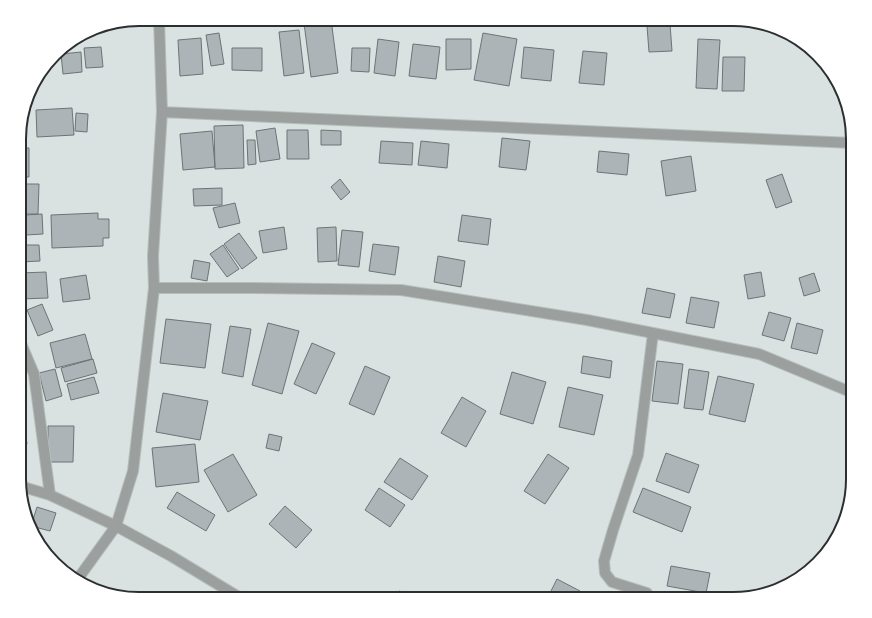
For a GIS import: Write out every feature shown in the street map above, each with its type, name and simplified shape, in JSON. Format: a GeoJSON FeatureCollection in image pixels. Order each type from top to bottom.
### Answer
{"type":"FeatureCollection","features":[{"type":"Feature","properties":{"kind":"street"},"geometry":{"type":"LineString","coordinates":[[80,575],[116,526],[134,471],[154,288],[153,256],[162,112],[159,26]]}},
{"type":"Feature","properties":{"kind":"street"},"geometry":{"type":"LineString","coordinates":[[162,112],[846,143]]}},
{"type":"Feature","properties":{"kind":"street"},"geometry":{"type":"LineString","coordinates":[[154,288],[401,290],[587,320],[759,354],[846,390]]}},
{"type":"Feature","properties":{"kind":"street"},"geometry":{"type":"LineString","coordinates":[[644,592],[612,582],[605,573],[604,561],[612,530],[638,455],[653,333]]}},
{"type":"Feature","properties":{"kind":"street"},"geometry":{"type":"LineString","coordinates":[[26,355],[34,374],[50,495]]}},
{"type":"Feature","properties":{"kind":"street"},"geometry":{"type":"LineString","coordinates":[[26,488],[50,495],[116,526],[230,592]]}},
{"type":"Feature","properties":{"kind":"building"},"geometry":{"type":"Polygon","coordinates":[[[304,26],[332,26],[338,73],[311,77],[304,26]]]}},
{"type":"Feature","properties":{"kind":"building"},"geometry":{"type":"Polygon","coordinates":[[[647,26],[670,26],[672,51],[649,52],[647,26]]]}},
{"type":"Feature","properties":{"kind":"building"},"geometry":{"type":"Polygon","coordinates":[[[299,30],[304,73],[284,76],[279,32],[299,30]]]}},
{"type":"Feature","properties":{"kind":"building"},"geometry":{"type":"Polygon","coordinates":[[[219,33],[224,64],[211,66],[206,35],[219,33]]]}},
{"type":"Feature","properties":{"kind":"building"},"geometry":{"type":"Polygon","coordinates":[[[483,33],[517,39],[509,86],[474,80],[483,33]]]}},
{"type":"Feature","properties":{"kind":"building"},"geometry":{"type":"Polygon","coordinates":[[[201,38],[203,74],[180,76],[178,40],[201,38]]]}},
{"type":"Feature","properties":{"kind":"building"},"geometry":{"type":"Polygon","coordinates":[[[378,39],[399,42],[395,76],[374,73],[378,39]]]}},
{"type":"Feature","properties":{"kind":"building"},"geometry":{"type":"Polygon","coordinates":[[[446,39],[471,39],[471,69],[446,70],[446,39]]]}},
{"type":"Feature","properties":{"kind":"building"},"geometry":{"type":"Polygon","coordinates":[[[698,39],[720,40],[717,89],[696,88],[698,39]]]}},
{"type":"Feature","properties":{"kind":"building"},"geometry":{"type":"Polygon","coordinates":[[[413,44],[440,47],[436,79],[409,76],[413,44]]]}},
{"type":"Feature","properties":{"kind":"building"},"geometry":{"type":"Polygon","coordinates":[[[101,47],[103,67],[86,68],[84,48],[101,47]]]}},
{"type":"Feature","properties":{"kind":"building"},"geometry":{"type":"Polygon","coordinates":[[[524,47],[554,50],[551,81],[521,78],[524,47]]]}},
{"type":"Feature","properties":{"kind":"building"},"geometry":{"type":"Polygon","coordinates":[[[232,48],[262,48],[262,71],[232,70],[232,48]]]}},
{"type":"Feature","properties":{"kind":"building"},"geometry":{"type":"Polygon","coordinates":[[[352,48],[370,48],[369,72],[351,71],[352,48]]]}},
{"type":"Feature","properties":{"kind":"building"},"geometry":{"type":"Polygon","coordinates":[[[583,51],[607,53],[604,85],[579,83],[583,51]]]}},
{"type":"Feature","properties":{"kind":"building"},"geometry":{"type":"Polygon","coordinates":[[[81,52],[82,72],[63,74],[61,58],[66,54],[81,52]]]}},
{"type":"Feature","properties":{"kind":"building"},"geometry":{"type":"Polygon","coordinates":[[[723,57],[745,57],[744,91],[722,91],[723,57]]]}},
{"type":"Feature","properties":{"kind":"building"},"geometry":{"type":"Polygon","coordinates":[[[72,108],[74,135],[37,137],[36,110],[72,108]]]}},
{"type":"Feature","properties":{"kind":"building"},"geometry":{"type":"Polygon","coordinates":[[[76,113],[88,114],[87,132],[75,131],[76,113]]]}},
{"type":"Feature","properties":{"kind":"building"},"geometry":{"type":"Polygon","coordinates":[[[243,125],[244,168],[215,169],[214,126],[243,125]]]}},
{"type":"Feature","properties":{"kind":"building"},"geometry":{"type":"Polygon","coordinates":[[[275,128],[280,159],[260,162],[256,131],[275,128]]]}},
{"type":"Feature","properties":{"kind":"building"},"geometry":{"type":"Polygon","coordinates":[[[287,130],[308,130],[309,159],[287,159],[287,130]]]}},
{"type":"Feature","properties":{"kind":"building"},"geometry":{"type":"Polygon","coordinates":[[[321,130],[341,131],[341,145],[321,145],[321,130]]]}},
{"type":"Feature","properties":{"kind":"building"},"geometry":{"type":"Polygon","coordinates":[[[212,131],[215,167],[183,170],[180,134],[212,131]]]}},
{"type":"Feature","properties":{"kind":"building"},"geometry":{"type":"Polygon","coordinates":[[[502,138],[530,141],[526,170],[499,167],[502,138]]]}},
{"type":"Feature","properties":{"kind":"building"},"geometry":{"type":"Polygon","coordinates":[[[247,140],[255,140],[256,164],[248,165],[247,140]]]}},
{"type":"Feature","properties":{"kind":"building"},"geometry":{"type":"Polygon","coordinates":[[[381,141],[413,143],[412,165],[379,163],[381,141]]]}},
{"type":"Feature","properties":{"kind":"building"},"geometry":{"type":"Polygon","coordinates":[[[421,141],[449,144],[447,168],[418,165],[421,141]]]}},
{"type":"Feature","properties":{"kind":"building"},"geometry":{"type":"Polygon","coordinates":[[[26,148],[29,148],[29,177],[26,177],[26,148]]]}},
{"type":"Feature","properties":{"kind":"building"},"geometry":{"type":"Polygon","coordinates":[[[599,151],[629,154],[627,175],[597,172],[599,151]]]}},
{"type":"Feature","properties":{"kind":"building"},"geometry":{"type":"Polygon","coordinates":[[[691,156],[696,191],[666,196],[661,161],[691,156]]]}},
{"type":"Feature","properties":{"kind":"building"},"geometry":{"type":"Polygon","coordinates":[[[782,174],[792,202],[776,208],[766,180],[782,174]]]}},
{"type":"Feature","properties":{"kind":"building"},"geometry":{"type":"Polygon","coordinates":[[[340,179],[350,192],[341,200],[331,187],[340,179]]]}},
{"type":"Feature","properties":{"kind":"building"},"geometry":{"type":"Polygon","coordinates":[[[26,184],[39,184],[38,214],[26,214],[26,184]]]}},
{"type":"Feature","properties":{"kind":"building"},"geometry":{"type":"Polygon","coordinates":[[[222,188],[222,205],[194,206],[193,189],[222,188]]]}},
{"type":"Feature","properties":{"kind":"building"},"geometry":{"type":"Polygon","coordinates":[[[235,203],[240,223],[219,228],[213,208],[235,203]]]}},
{"type":"Feature","properties":{"kind":"building"},"geometry":{"type":"Polygon","coordinates":[[[98,213],[98,219],[109,219],[109,238],[103,238],[103,246],[52,248],[51,215],[98,213]]]}},
{"type":"Feature","properties":{"kind":"building"},"geometry":{"type":"Polygon","coordinates":[[[42,214],[43,234],[26,235],[26,215],[42,214]]]}},
{"type":"Feature","properties":{"kind":"building"},"geometry":{"type":"Polygon","coordinates":[[[462,215],[491,219],[488,245],[458,241],[462,215]]]}},
{"type":"Feature","properties":{"kind":"building"},"geometry":{"type":"Polygon","coordinates":[[[284,227],[287,249],[263,253],[259,231],[284,227]]]}},
{"type":"Feature","properties":{"kind":"building"},"geometry":{"type":"Polygon","coordinates":[[[336,227],[337,261],[318,262],[317,228],[336,227]]]}},
{"type":"Feature","properties":{"kind":"building"},"geometry":{"type":"Polygon","coordinates":[[[342,230],[363,232],[359,267],[338,265],[342,230]]]}},
{"type":"Feature","properties":{"kind":"building"},"geometry":{"type":"Polygon","coordinates":[[[239,233],[257,258],[242,269],[224,244],[239,233]]]}},
{"type":"Feature","properties":{"kind":"building"},"geometry":{"type":"Polygon","coordinates":[[[373,244],[399,247],[395,275],[369,271],[373,244]]]}},
{"type":"Feature","properties":{"kind":"building"},"geometry":{"type":"Polygon","coordinates":[[[26,245],[39,245],[40,261],[26,262],[26,245]]]}},
{"type":"Feature","properties":{"kind":"building"},"geometry":{"type":"Polygon","coordinates":[[[223,245],[239,269],[227,277],[210,254],[223,245]]]}},
{"type":"Feature","properties":{"kind":"building"},"geometry":{"type":"Polygon","coordinates":[[[438,256],[465,261],[461,287],[434,282],[438,256]]]}},
{"type":"Feature","properties":{"kind":"building"},"geometry":{"type":"Polygon","coordinates":[[[194,260],[210,263],[207,281],[191,278],[194,260]]]}},
{"type":"Feature","properties":{"kind":"building"},"geometry":{"type":"Polygon","coordinates":[[[46,272],[48,298],[26,299],[26,273],[46,272]]]}},
{"type":"Feature","properties":{"kind":"building"},"geometry":{"type":"Polygon","coordinates":[[[761,272],[765,296],[748,299],[744,275],[761,272]]]}},
{"type":"Feature","properties":{"kind":"building"},"geometry":{"type":"Polygon","coordinates":[[[814,273],[820,291],[804,296],[799,278],[814,273]]]}},
{"type":"Feature","properties":{"kind":"building"},"geometry":{"type":"Polygon","coordinates":[[[86,275],[90,299],[63,302],[60,279],[86,275]]]}},
{"type":"Feature","properties":{"kind":"building"},"geometry":{"type":"Polygon","coordinates":[[[647,288],[675,294],[670,318],[642,313],[647,288]]]}},
{"type":"Feature","properties":{"kind":"building"},"geometry":{"type":"Polygon","coordinates":[[[691,297],[719,302],[714,328],[686,323],[691,297]]]}},
{"type":"Feature","properties":{"kind":"building"},"geometry":{"type":"Polygon","coordinates":[[[42,304],[53,330],[38,336],[27,310],[42,304]]]}},
{"type":"Feature","properties":{"kind":"building"},"geometry":{"type":"Polygon","coordinates":[[[769,312],[791,318],[784,341],[762,335],[769,312]]]}},
{"type":"Feature","properties":{"kind":"building"},"geometry":{"type":"Polygon","coordinates":[[[166,319],[211,324],[205,368],[160,363],[166,319]]]}},
{"type":"Feature","properties":{"kind":"building"},"geometry":{"type":"Polygon","coordinates":[[[268,323],[299,331],[282,394],[252,385],[268,323]]]}},
{"type":"Feature","properties":{"kind":"building"},"geometry":{"type":"Polygon","coordinates":[[[797,323],[823,330],[817,354],[791,348],[797,323]]]}},
{"type":"Feature","properties":{"kind":"building"},"geometry":{"type":"Polygon","coordinates":[[[230,326],[251,329],[243,377],[222,373],[230,326]]]}},
{"type":"Feature","properties":{"kind":"building"},"geometry":{"type":"Polygon","coordinates":[[[85,334],[92,359],[56,368],[50,343],[85,334]]]}},
{"type":"Feature","properties":{"kind":"building"},"geometry":{"type":"Polygon","coordinates":[[[312,343],[335,353],[316,394],[294,384],[312,343]]]}},
{"type":"Feature","properties":{"kind":"building"},"geometry":{"type":"Polygon","coordinates":[[[583,356],[612,361],[610,378],[581,373],[583,356]]]}},
{"type":"Feature","properties":{"kind":"building"},"geometry":{"type":"Polygon","coordinates":[[[93,359],[97,373],[65,382],[61,368],[93,359]]]}},
{"type":"Feature","properties":{"kind":"building"},"geometry":{"type":"Polygon","coordinates":[[[657,361],[683,364],[678,404],[652,401],[657,361]]]}},
{"type":"Feature","properties":{"kind":"building"},"geometry":{"type":"Polygon","coordinates":[[[365,366],[390,377],[374,415],[349,404],[365,366]]]}},
{"type":"Feature","properties":{"kind":"building"},"geometry":{"type":"Polygon","coordinates":[[[55,369],[62,396],[46,401],[39,373],[55,369]]]}},
{"type":"Feature","properties":{"kind":"building"},"geometry":{"type":"Polygon","coordinates":[[[689,369],[709,372],[703,410],[684,408],[689,369]]]}},
{"type":"Feature","properties":{"kind":"building"},"geometry":{"type":"Polygon","coordinates":[[[512,372],[546,382],[533,424],[500,414],[512,372]]]}},
{"type":"Feature","properties":{"kind":"building"},"geometry":{"type":"Polygon","coordinates":[[[718,376],[754,384],[745,422],[709,414],[718,376]]]}},
{"type":"Feature","properties":{"kind":"building"},"geometry":{"type":"Polygon","coordinates":[[[94,377],[99,393],[71,400],[67,384],[94,377]]]}},
{"type":"Feature","properties":{"kind":"building"},"geometry":{"type":"Polygon","coordinates":[[[568,387],[603,395],[594,435],[559,427],[568,387]]]}},
{"type":"Feature","properties":{"kind":"building"},"geometry":{"type":"Polygon","coordinates":[[[163,393],[208,401],[200,440],[156,432],[163,393]]]}},
{"type":"Feature","properties":{"kind":"building"},"geometry":{"type":"Polygon","coordinates":[[[462,397],[486,411],[466,447],[441,433],[462,397]]]}},
{"type":"Feature","properties":{"kind":"building"},"geometry":{"type":"Polygon","coordinates":[[[48,426],[74,426],[73,462],[48,462],[48,426]]]}},
{"type":"Feature","properties":{"kind":"building"},"geometry":{"type":"Polygon","coordinates":[[[269,434],[282,437],[279,451],[266,448],[269,434]]]}},
{"type":"Feature","properties":{"kind":"building"},"geometry":{"type":"Polygon","coordinates":[[[195,444],[199,482],[156,487],[152,448],[195,444]]]}},
{"type":"Feature","properties":{"kind":"building"},"geometry":{"type":"Polygon","coordinates":[[[666,453],[699,465],[689,493],[656,481],[666,453]]]}},
{"type":"Feature","properties":{"kind":"building"},"geometry":{"type":"Polygon","coordinates":[[[233,454],[257,495],[228,512],[204,470],[233,454]]]}},
{"type":"Feature","properties":{"kind":"building"},"geometry":{"type":"Polygon","coordinates":[[[548,454],[569,468],[545,504],[524,491],[548,454]]]}},
{"type":"Feature","properties":{"kind":"building"},"geometry":{"type":"Polygon","coordinates":[[[400,458],[428,476],[412,500],[384,482],[400,458]]]}},
{"type":"Feature","properties":{"kind":"building"},"geometry":{"type":"Polygon","coordinates":[[[379,488],[405,505],[390,527],[365,510],[379,488]]]}},
{"type":"Feature","properties":{"kind":"building"},"geometry":{"type":"Polygon","coordinates":[[[643,488],[691,507],[682,532],[633,512],[643,488]]]}},
{"type":"Feature","properties":{"kind":"building"},"geometry":{"type":"Polygon","coordinates":[[[177,492],[215,515],[206,531],[167,508],[177,492]]]}},
{"type":"Feature","properties":{"kind":"building"},"geometry":{"type":"Polygon","coordinates":[[[285,506],[312,530],[296,548],[269,524],[285,506]]]}},
{"type":"Feature","properties":{"kind":"building"},"geometry":{"type":"Polygon","coordinates":[[[37,507],[56,513],[50,531],[37,528],[33,518],[37,507]]]}},
{"type":"Feature","properties":{"kind":"building"},"geometry":{"type":"Polygon","coordinates":[[[671,566],[710,573],[706,592],[667,586],[671,566]]]}},
{"type":"Feature","properties":{"kind":"building"},"geometry":{"type":"Polygon","coordinates":[[[557,579],[580,591],[580,592],[550,592],[557,579]]]}}]}
